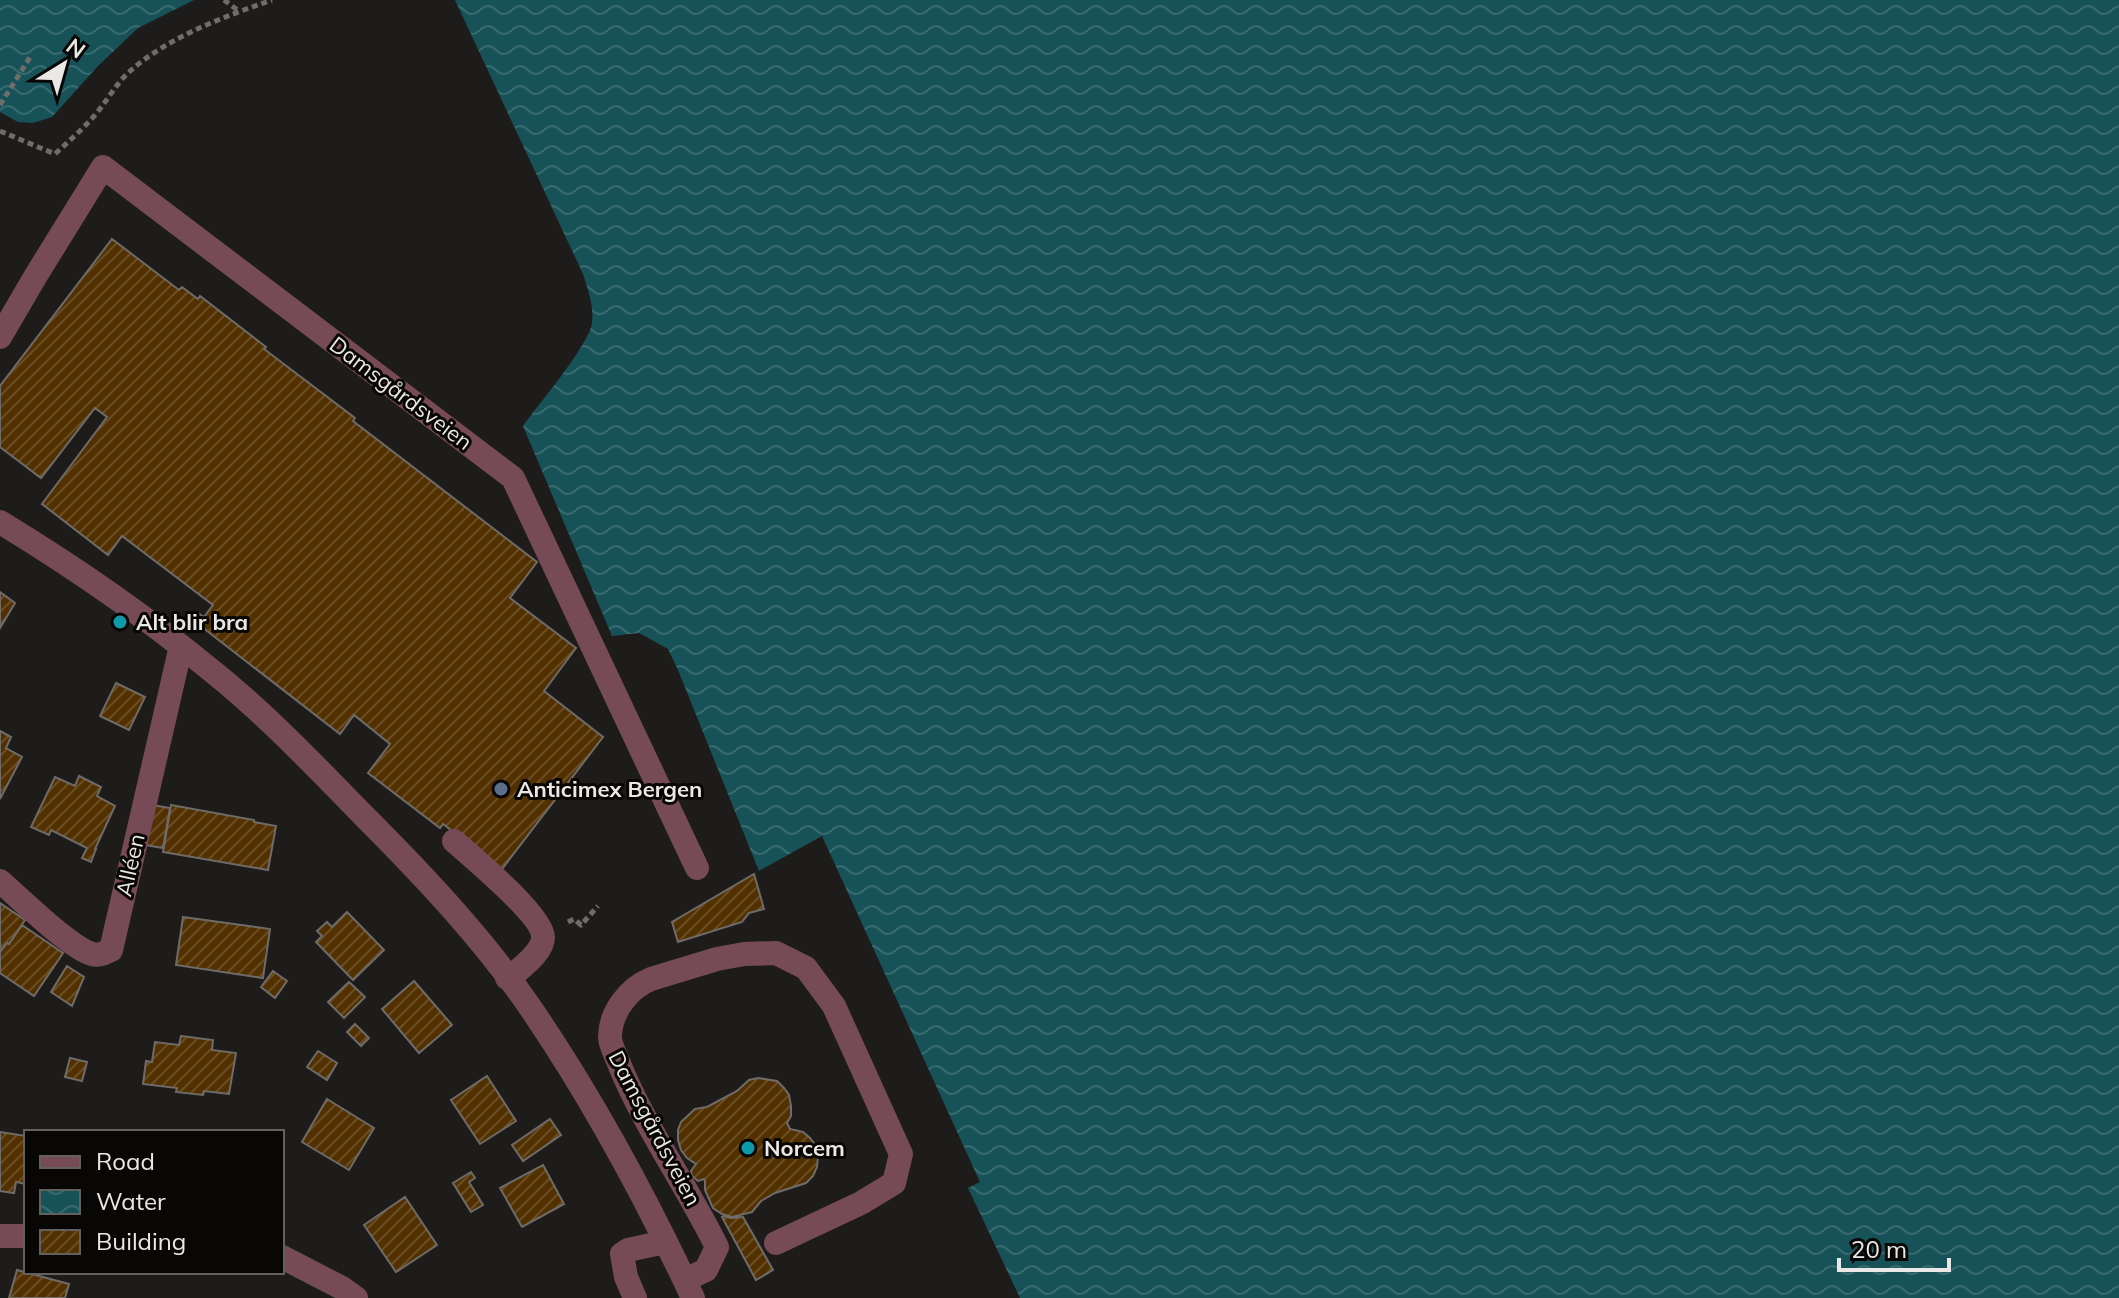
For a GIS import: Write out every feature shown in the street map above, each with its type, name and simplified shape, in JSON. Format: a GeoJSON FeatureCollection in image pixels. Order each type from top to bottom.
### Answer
{"type":"FeatureCollection","features":[{"type":"Feature","properties":{"kind":"street","name":"Damsgårdsveien"},"geometry":{"type":"LineString","coordinates":[[0,337],[103,167],[513,478],[697,868]]}},
{"type":"Feature","properties":{"kind":"street","name":"Damsgårdsveien"},"geometry":{"type":"LineString","coordinates":[[0,522],[89,578],[214,672],[265,718],[446,902],[533,1012],[627,1167],[689,1289],[706,1270],[717,1247],[644,1116],[609,1039],[612,1021],[630,992],[641,984],[717,959],[776,953],[806,968],[834,1006],[901,1154],[894,1183],[861,1203],[776,1243]]}},
{"type":"Feature","properties":{"kind":"street","name":"Alléen"},"geometry":{"type":"LineString","coordinates":[[0,881],[73,944],[91,954],[101,955],[111,950],[181,646]]}},
{"type":"Feature","properties":{"kind":"street"},"geometry":{"type":"LineString","coordinates":[[454,841],[513,895],[539,927],[543,937],[538,951],[507,978]]}},
{"type":"Feature","properties":{"kind":"street"},"geometry":{"type":"LineString","coordinates":[[0,1236],[24,1236]]}},
{"type":"Feature","properties":{"kind":"street"},"geometry":{"type":"LineString","coordinates":[[635,1298],[626,1277],[622,1254],[665,1242]]}},
{"type":"Feature","properties":{"kind":"street"},"geometry":{"type":"LineString","coordinates":[[284,1258],[356,1298]]}},
{"type":"Feature","properties":{"kind":"path"},"geometry":{"type":"LineString","coordinates":[[224,0],[239,12]]}},
{"type":"Feature","properties":{"kind":"path"},"geometry":{"type":"LineString","coordinates":[[0,131],[55,154],[94,116],[127,73],[150,55],[186,35],[272,0]]}},
{"type":"Feature","properties":{"kind":"path"},"geometry":{"type":"LineString","coordinates":[[0,105],[32,54]]}},
{"type":"Feature","properties":{"kind":"path"},"geometry":{"type":"LineString","coordinates":[[565,924],[574,919],[581,925],[598,906]]}},
{"type":"Feature","properties":{"kind":"water"},"geometry":{"type":"Polygon","coordinates":[[[0,0],[194,0],[138,28],[52,117],[33,123],[18,122],[0,112],[0,0]]]}},
{"type":"Feature","properties":{"kind":"water"},"geometry":{"type":"Polygon","coordinates":[[[455,0],[2119,0],[2119,1298],[1020,1298],[968,1188],[980,1182],[822,836],[759,871],[668,649],[639,633],[612,636],[523,426],[573,360],[589,333],[592,323],[590,298],[583,274],[455,0]]]}},
{"type":"Feature","properties":{"kind":"building"},"geometry":{"type":"Polygon","coordinates":[[[112,239],[179,290],[182,287],[198,299],[200,296],[355,418],[353,421],[537,562],[510,598],[576,648],[544,691],[603,737],[502,869],[443,824],[440,828],[368,773],[390,744],[354,715],[340,734],[198,624],[194,618],[198,613],[204,617],[213,605],[122,536],[108,555],[42,504],[107,417],[95,408],[41,478],[0,447],[0,386],[112,239]]]}},
{"type":"Feature","properties":{"kind":"building"},"geometry":{"type":"Polygon","coordinates":[[[0,592],[15,603],[0,628],[0,592]]]}},
{"type":"Feature","properties":{"kind":"building"},"geometry":{"type":"Polygon","coordinates":[[[116,683],[145,697],[129,730],[100,716],[116,683]]]}},
{"type":"Feature","properties":{"kind":"building"},"geometry":{"type":"Polygon","coordinates":[[[0,731],[11,737],[6,748],[22,757],[0,799],[0,731]]]}},
{"type":"Feature","properties":{"kind":"building"},"geometry":{"type":"Polygon","coordinates":[[[79,776],[101,787],[97,796],[115,806],[91,862],[82,858],[87,848],[51,830],[49,835],[31,827],[55,777],[75,786],[79,776]]]}},
{"type":"Feature","properties":{"kind":"building"},"geometry":{"type":"Polygon","coordinates":[[[152,805],[170,808],[163,848],[145,845],[152,805]]]}},
{"type":"Feature","properties":{"kind":"building"},"geometry":{"type":"Polygon","coordinates":[[[171,805],[276,826],[268,870],[163,852],[171,805]]]}},
{"type":"Feature","properties":{"kind":"building"},"geometry":{"type":"Polygon","coordinates":[[[754,874],[764,909],[749,913],[742,922],[678,942],[672,922],[754,874]]]}},
{"type":"Feature","properties":{"kind":"building"},"geometry":{"type":"Polygon","coordinates":[[[0,903],[25,920],[0,952],[0,903]]]}},
{"type":"Feature","properties":{"kind":"building"},"geometry":{"type":"Polygon","coordinates":[[[347,912],[384,950],[353,980],[316,942],[322,936],[317,931],[327,922],[332,927],[347,912]]]}},
{"type":"Feature","properties":{"kind":"building"},"geometry":{"type":"Polygon","coordinates":[[[183,917],[270,929],[263,978],[176,965],[183,917]]]}},
{"type":"Feature","properties":{"kind":"building"},"geometry":{"type":"Polygon","coordinates":[[[22,925],[63,953],[34,996],[0,973],[0,952],[22,925]]]}},
{"type":"Feature","properties":{"kind":"building"},"geometry":{"type":"Polygon","coordinates":[[[67,966],[84,977],[72,1006],[51,992],[67,966]]]}},
{"type":"Feature","properties":{"kind":"building"},"geometry":{"type":"Polygon","coordinates":[[[273,971],[287,981],[275,998],[261,987],[273,971]]]}},
{"type":"Feature","properties":{"kind":"building"},"geometry":{"type":"Polygon","coordinates":[[[414,981],[452,1025],[419,1053],[382,1009],[414,981]]]}},
{"type":"Feature","properties":{"kind":"building"},"geometry":{"type":"Polygon","coordinates":[[[349,982],[365,997],[344,1018],[328,1002],[349,982]]]}},
{"type":"Feature","properties":{"kind":"building"},"geometry":{"type":"Polygon","coordinates":[[[355,1024],[369,1038],[361,1046],[347,1032],[355,1024]]]}},
{"type":"Feature","properties":{"kind":"building"},"geometry":{"type":"Polygon","coordinates":[[[181,1036],[213,1040],[212,1050],[236,1053],[229,1094],[176,1092],[177,1088],[143,1084],[146,1061],[152,1062],[155,1042],[179,1045],[181,1036]]]}},
{"type":"Feature","properties":{"kind":"building"},"geometry":{"type":"Polygon","coordinates":[[[318,1051],[337,1063],[327,1080],[307,1067],[318,1051]]]}},
{"type":"Feature","properties":{"kind":"building"},"geometry":{"type":"Polygon","coordinates":[[[70,1058],[87,1062],[82,1081],[65,1077],[70,1058]]]}},
{"type":"Feature","properties":{"kind":"building"},"geometry":{"type":"Polygon","coordinates":[[[487,1076],[516,1121],[480,1144],[451,1100],[487,1076]]]}},
{"type":"Feature","properties":{"kind":"building","name":"Norcem"},"geometry":{"type":"Polygon","coordinates":[[[749,1080],[777,1081],[789,1095],[791,1116],[787,1123],[790,1129],[803,1132],[816,1146],[817,1167],[806,1183],[775,1193],[761,1201],[752,1212],[732,1217],[713,1208],[704,1179],[698,1181],[692,1176],[691,1171],[696,1164],[681,1150],[678,1130],[681,1122],[695,1109],[707,1107],[737,1091],[749,1080]]]}},
{"type":"Feature","properties":{"kind":"building"},"geometry":{"type":"Polygon","coordinates":[[[327,1099],[374,1128],[349,1170],[302,1142],[327,1099]]]}},
{"type":"Feature","properties":{"kind":"building"},"geometry":{"type":"Polygon","coordinates":[[[550,1119],[561,1135],[523,1161],[512,1145],[550,1119]]]}},
{"type":"Feature","properties":{"kind":"building"},"geometry":{"type":"Polygon","coordinates":[[[0,1132],[24,1136],[24,1184],[16,1182],[14,1193],[0,1191],[0,1132]]]}},
{"type":"Feature","properties":{"kind":"building"},"geometry":{"type":"Polygon","coordinates":[[[543,1165],[564,1204],[522,1227],[500,1188],[543,1165]]]}},
{"type":"Feature","properties":{"kind":"building"},"geometry":{"type":"Polygon","coordinates":[[[471,1172],[475,1178],[469,1182],[483,1205],[471,1212],[453,1183],[471,1172]]]}},
{"type":"Feature","properties":{"kind":"building"},"geometry":{"type":"Polygon","coordinates":[[[405,1197],[437,1245],[396,1272],[364,1225],[405,1197]]]}},
{"type":"Feature","properties":{"kind":"building"},"geometry":{"type":"Polygon","coordinates":[[[724,1216],[743,1217],[773,1270],[756,1280],[724,1216]]]}},
{"type":"Feature","properties":{"kind":"building"},"geometry":{"type":"Polygon","coordinates":[[[17,1270],[69,1284],[65,1298],[9,1298],[17,1270]]]}},
{"type":"Feature","properties":{"kind":"place","name":"Alt blir bra"},"geometry":{"type":"Point","coordinates":[120,622]}},
{"type":"Feature","properties":{"kind":"place","name":"Anticimex Bergen"},"geometry":{"type":"Point","coordinates":[501,789]}},
{"type":"Feature","properties":{"kind":"place","name":"Norcem"},"geometry":{"type":"Point","coordinates":[748,1148]}}]}
